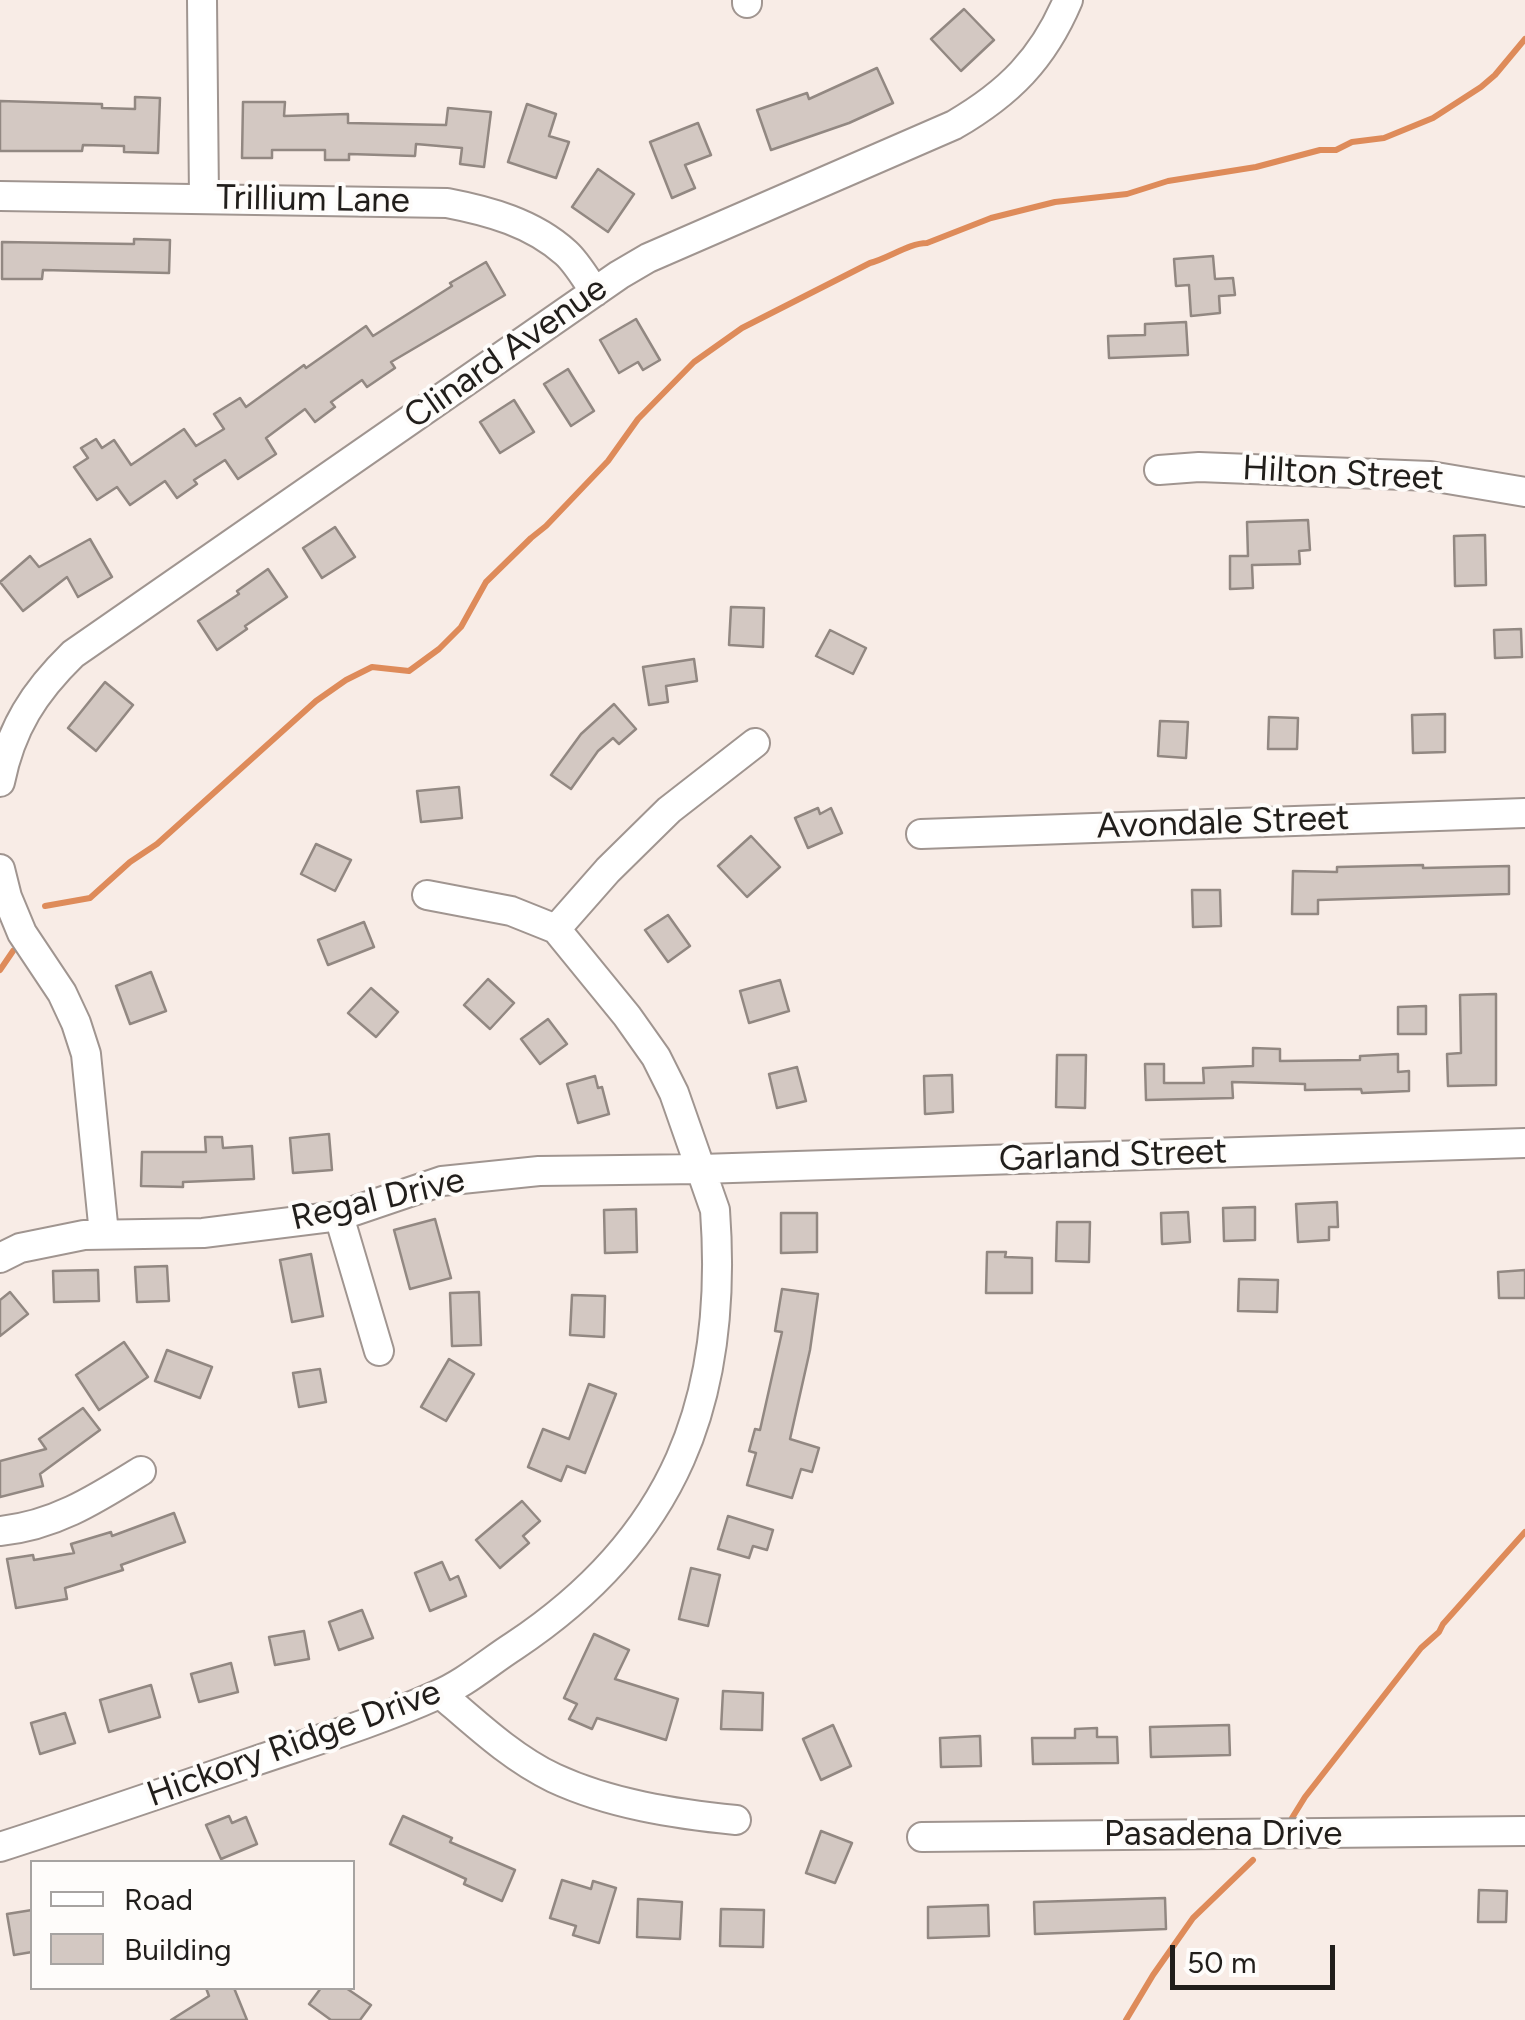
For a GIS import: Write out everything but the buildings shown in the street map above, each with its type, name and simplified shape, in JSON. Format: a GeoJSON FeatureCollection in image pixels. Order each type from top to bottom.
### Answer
{"type":"FeatureCollection","features":[{"type":"Feature","properties":{"kind":"street"},"geometry":{"type":"LineString","coordinates":[[202,0],[204,198]]}},
{"type":"Feature","properties":{"kind":"street","name":"Clinard Avenue"},"geometry":{"type":"LineString","coordinates":[[0,782],[15,732],[32,698],[73,654],[648,258],[954,125],[986,106],[1036,58],[1068,0]]}},
{"type":"Feature","properties":{"kind":"street","name":"Trillium Lane"},"geometry":{"type":"LineString","coordinates":[[0,196],[425,202],[480,209],[511,220],[568,254],[595,292]]}},
{"type":"Feature","properties":{"kind":"street","name":"Hilton Street"},"geometry":{"type":"LineString","coordinates":[[1159,470],[1200,467],[1430,476],[1525,492]]}},
{"type":"Feature","properties":{"kind":"street"},"geometry":{"type":"LineString","coordinates":[[556,929],[669,810],[756,743]]}},
{"type":"Feature","properties":{"kind":"street","name":"Avondale Street"},"geometry":{"type":"LineString","coordinates":[[921,834],[1525,813]]}},
{"type":"Feature","properties":{"kind":"street"},"geometry":{"type":"LineString","coordinates":[[0,869],[22,932],[62,993],[86,1054],[104,1234]]}},
{"type":"Feature","properties":{"kind":"street","name":"Hickory Ridge Drive"},"geometry":{"type":"LineString","coordinates":[[0,1847],[338,1733],[441,1694],[542,1627],[581,1595],[642,1528],[684,1448],[713,1351],[718,1301],[715,1210],[674,1092],[656,1057],[627,1016],[556,929],[511,910],[427,895]]}},
{"type":"Feature","properties":{"kind":"street","name":"Garland Street"},"geometry":{"type":"LineString","coordinates":[[701,1169],[1525,1143]]}},
{"type":"Feature","properties":{"kind":"street","name":"Regal Drive"},"geometry":{"type":"LineString","coordinates":[[0,1258],[20,1248],[84,1235],[203,1232],[339,1216],[442,1181],[539,1171],[701,1169]]}},
{"type":"Feature","properties":{"kind":"street"},"geometry":{"type":"LineString","coordinates":[[339,1216],[379,1351]]}},
{"type":"Feature","properties":{"kind":"street"},"geometry":{"type":"LineString","coordinates":[[0,1532],[43,1524],[81,1508],[140,1471]]}},
{"type":"Feature","properties":{"kind":"street"},"geometry":{"type":"LineString","coordinates":[[441,1694],[479,1727],[554,1778],[650,1808],[736,1820]]}},
{"type":"Feature","properties":{"kind":"street","name":"Pasadena Drive"},"geometry":{"type":"LineString","coordinates":[[922,1838],[1525,1831]]}},
{"type":"Feature","properties":{"kind":"waterway"},"geometry":{"type":"LineString","coordinates":[[45,906],[90,898],[157,844],[316,701],[346,680],[372,667],[409,671],[439,649],[461,627],[486,582],[608,461],[638,419],[694,362],[742,328],[870,263],[991,218],[1055,202],[1127,194],[1168,181],[1256,167],[1320,150],[1336,150],[1352,142],[1384,138],[1433,118],[1481,87],[1525,39]]}},
{"type":"Feature","properties":{"kind":"waterway"},"geometry":{"type":"LineString","coordinates":[[0,970],[13,951]]}},
{"type":"Feature","properties":{"kind":"waterway"},"geometry":{"type":"LineString","coordinates":[[1292,1818],[1421,1648],[1525,1532]]}},
{"type":"Feature","properties":{"kind":"waterway"},"geometry":{"type":"LineString","coordinates":[[1126,2020],[1193,1918],[1253,1860]]}}]}
